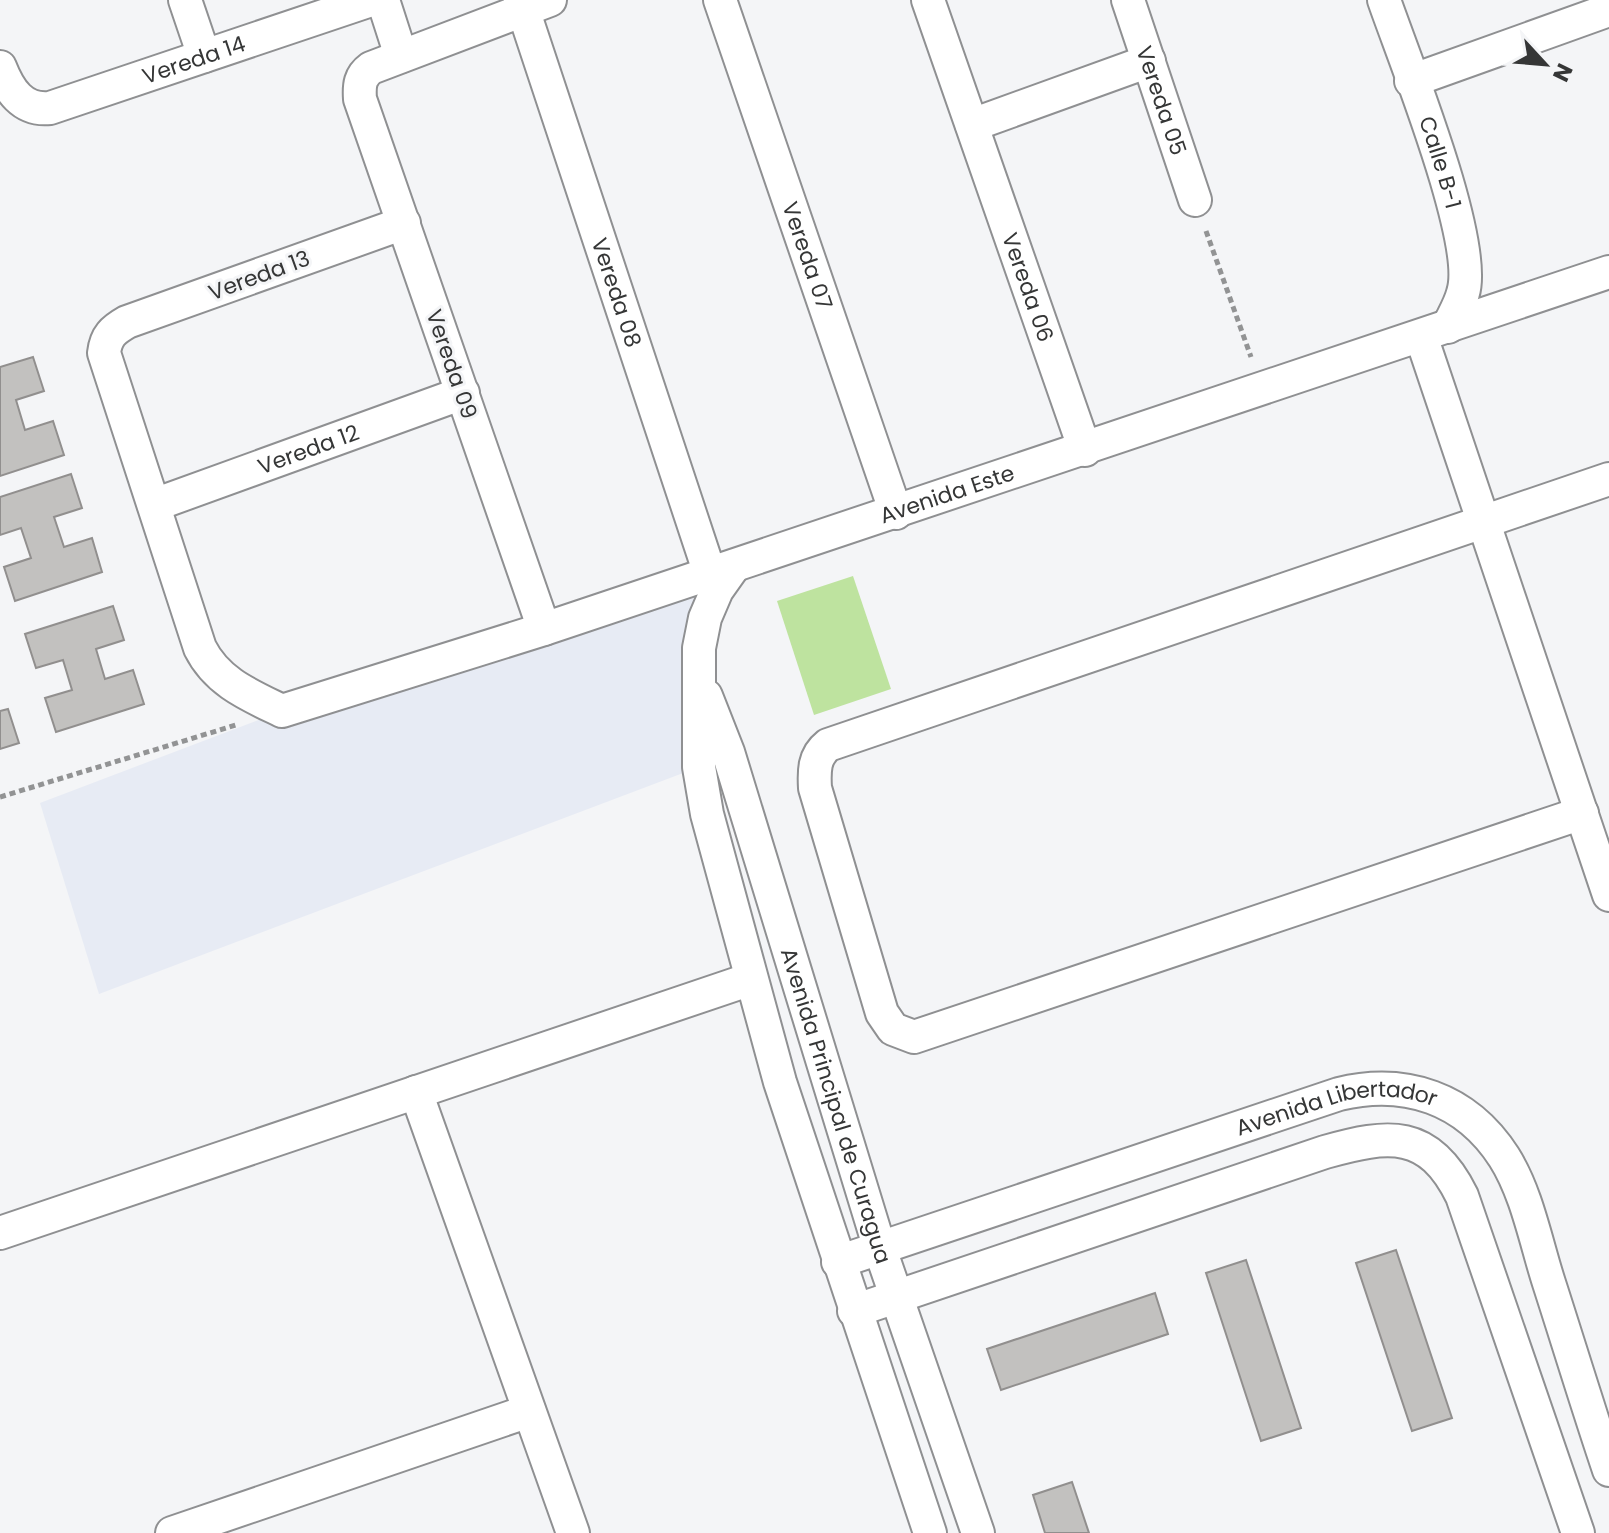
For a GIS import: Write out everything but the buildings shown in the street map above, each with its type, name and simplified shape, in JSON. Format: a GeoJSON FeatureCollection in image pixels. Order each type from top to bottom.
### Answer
{"type":"FeatureCollection","features":[{"type":"Feature","properties":{"kind":"street"},"geometry":{"type":"LineString","coordinates":[[185,0],[204,56]]}},
{"type":"Feature","properties":{"kind":"street","name":"Vereda 14"},"geometry":{"type":"LineString","coordinates":[[0,67],[18,98],[33,107],[50,108],[371,0]]}},
{"type":"Feature","properties":{"kind":"street"},"geometry":{"type":"LineString","coordinates":[[383,0],[401,56]]}},
{"type":"Feature","properties":{"kind":"street","name":"Vereda 07"},"geometry":{"type":"LineString","coordinates":[[720,0],[896,513]]}},
{"type":"Feature","properties":{"kind":"street","name":"Vereda 06"},"geometry":{"type":"LineString","coordinates":[[928,0],[1085,450]]}},
{"type":"Feature","properties":{"kind":"street","name":"Vereda 05"},"geometry":{"type":"LineString","coordinates":[[1128,0],[1195,200]]}},
{"type":"Feature","properties":{"kind":"street","name":"Calle B-1"},"geometry":{"type":"LineString","coordinates":[[1384,0],[1456,213],[1465,256],[1464,292],[1434,331]]}},
{"type":"Feature","properties":{"kind":"street","name":"Vereda 08"},"geometry":{"type":"LineString","coordinates":[[360,99],[359,87],[365,72],[531,3],[722,570]]}},
{"type":"Feature","properties":{"kind":"street"},"geometry":{"type":"LineString","coordinates":[[1411,81],[1609,10]]}},
{"type":"Feature","properties":{"kind":"street"},"geometry":{"type":"LineString","coordinates":[[972,125],[1149,61]]}},
{"type":"Feature","properties":{"kind":"street","name":"Vereda 09"},"geometry":{"type":"LineString","coordinates":[[360,99],[544,629]]}},
{"type":"Feature","properties":{"kind":"street","name":"Vereda 13"},"geometry":{"type":"LineString","coordinates":[[154,505],[104,353],[108,336],[115,329],[404,223]]}},
{"type":"Feature","properties":{"kind":"street","name":"Avenida Este"},"geometry":{"type":"LineString","coordinates":[[282,711],[896,513],[1609,272]]}},
{"type":"Feature","properties":{"kind":"street"},"geometry":{"type":"LineString","coordinates":[[1434,331],[1484,522],[1609,895]]}},
{"type":"Feature","properties":{"kind":"street","name":"Vereda 12"},"geometry":{"type":"LineString","coordinates":[[154,505],[463,393]]}},
{"type":"Feature","properties":{"kind":"street"},"geometry":{"type":"LineString","coordinates":[[1582,813],[926,1035],[903,1034],[893,1029],[882,1013],[815,788],[814,771],[822,750],[828,745],[1609,479]]}},
{"type":"Feature","properties":{"kind":"street"},"geometry":{"type":"LineString","coordinates":[[154,505],[209,667],[242,692],[282,711]]}},
{"type":"Feature","properties":{"kind":"street","name":"Avenida Principal de Curagua"},"geometry":{"type":"LineString","coordinates":[[722,570],[705,618],[699,648],[699,767],[707,814],[751,979],[838,1262],[930,1533]]}},
{"type":"Feature","properties":{"kind":"street","name":"Avenida Principal de Curagua"},"geometry":{"type":"LineString","coordinates":[[698,676],[728,752],[880,1249],[978,1533]]}},
{"type":"Feature","properties":{"kind":"street"},"geometry":{"type":"LineString","coordinates":[[0,1233],[751,979]]}},
{"type":"Feature","properties":{"kind":"street","name":"Avenida Libertador"},"geometry":{"type":"LineString","coordinates":[[838,1262],[1339,1094],[1371,1086],[1396,1086],[1423,1094],[1467,1117],[1505,1158],[1517,1186],[1609,1470]]}},
{"type":"Feature","properties":{"kind":"street"},"geometry":{"type":"LineString","coordinates":[[416,1092],[573,1533]]}},
{"type":"Feature","properties":{"kind":"street","name":"Avenida Libertador"},"geometry":{"type":"LineString","coordinates":[[854,1311],[1313,1156],[1359,1143],[1403,1141],[1438,1157],[1450,1170],[1462,1196],[1578,1533]]}},
{"type":"Feature","properties":{"kind":"street"},"geometry":{"type":"LineString","coordinates":[[172,1533],[529,1411]]}},
{"type":"Feature","properties":{"kind":"path"},"geometry":{"type":"LineString","coordinates":[[1195,200],[1262,390]]}},
{"type":"Feature","properties":{"kind":"path"},"geometry":{"type":"LineString","coordinates":[[0,797],[282,711]]}},
{"type":"Feature","properties":{"kind":"shaded area"},"geometry":{"type":"Polygon","coordinates":[[[717,590],[699,767],[99,994],[40,803],[282,711],[544,629],[717,590]]]}},
{"type":"Feature","properties":{"kind":"green space"},"geometry":{"type":"Polygon","coordinates":[[[853,576],[891,689],[814,715],[777,601],[853,576]]]}}]}
